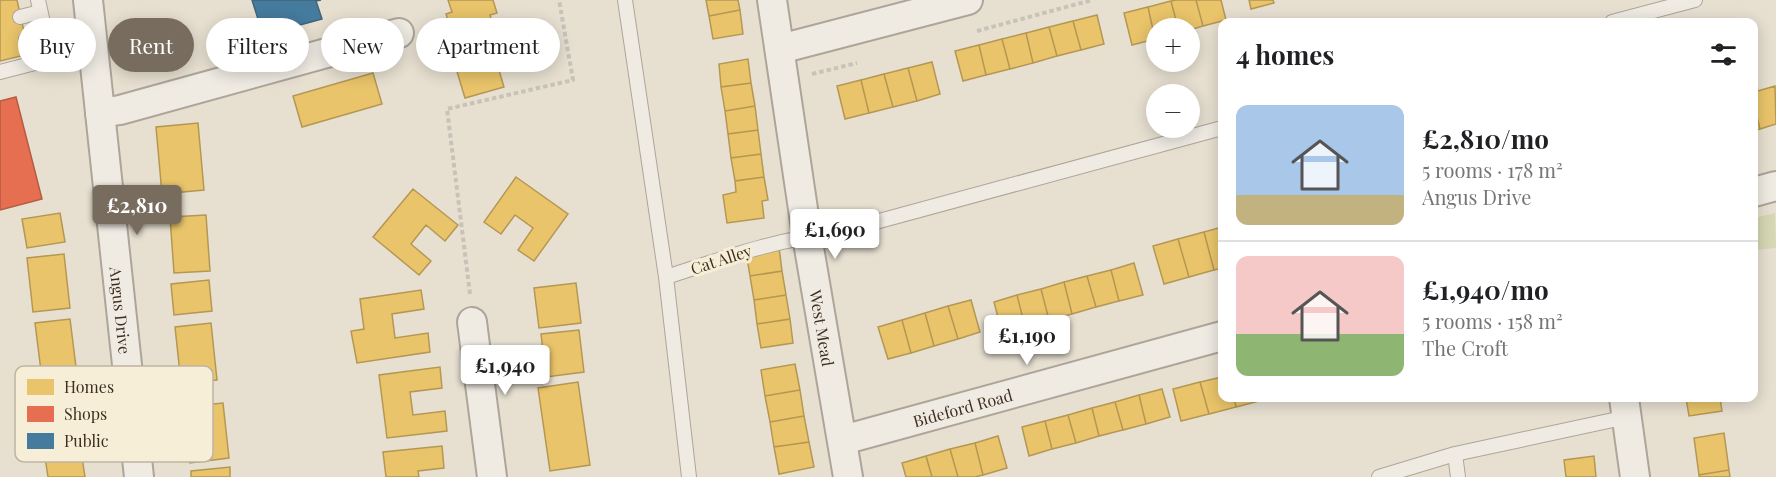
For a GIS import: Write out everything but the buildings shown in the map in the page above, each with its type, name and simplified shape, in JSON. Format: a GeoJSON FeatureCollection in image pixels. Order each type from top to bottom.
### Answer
{"type":"FeatureCollection","features":[{"type":"Feature","properties":{"kind":"street","name":"Angus Drive"},"geometry":{"type":"LineString","coordinates":[[88,0],[90,18]]}},
{"type":"Feature","properties":{"kind":"street","name":"West Mead"},"geometry":{"type":"LineString","coordinates":[[772,0],[793,46],[807,236],[848,477]]}},
{"type":"Feature","properties":{"kind":"street"},"geometry":{"type":"LineString","coordinates":[[793,46],[968,0]]}},
{"type":"Feature","properties":{"kind":"street"},"geometry":{"type":"LineString","coordinates":[[100,113],[120,110],[321,55]]}},
{"type":"Feature","properties":{"kind":"street","name":"Angus Drive"},"geometry":{"type":"LineString","coordinates":[[96,72],[127,366]]}},
{"type":"Feature","properties":{"kind":"street"},"geometry":{"type":"LineString","coordinates":[[1758,191],[1776,186]]}},
{"type":"Feature","properties":{"kind":"street"},"geometry":{"type":"LineString","coordinates":[[472,322],[492,477]]}},
{"type":"Feature","properties":{"kind":"street","name":"Bideford Road"},"geometry":{"type":"LineString","coordinates":[[843,440],[1218,337]]}},
{"type":"Feature","properties":{"kind":"street"},"geometry":{"type":"LineString","coordinates":[[1626,407],[1635,477]]}},
{"type":"Feature","properties":{"kind":"street","name":"Angus Drive"},"geometry":{"type":"LineString","coordinates":[[137,462],[139,477]]}},
{"type":"Feature","properties":{"kind":"lane","name":"Cat Alley"},"geometry":{"type":"LineString","coordinates":[[625,0],[666,277],[762,246],[807,236],[835,233],[1218,129]]}},
{"type":"Feature","properties":{"kind":"lane"},"geometry":{"type":"LineString","coordinates":[[1627,18],[1695,0]]}},
{"type":"Feature","properties":{"kind":"lane"},"geometry":{"type":"LineString","coordinates":[[20,17],[39,6]]}},
{"type":"Feature","properties":{"kind":"lane"},"geometry":{"type":"LineString","coordinates":[[0,72],[18,67]]}},
{"type":"Feature","properties":{"kind":"lane"},"geometry":{"type":"LineString","coordinates":[[666,277],[689,477]]}},
{"type":"Feature","properties":{"kind":"lane"},"geometry":{"type":"LineString","coordinates":[[1379,477],[1626,407]]}},
{"type":"Feature","properties":{"kind":"lane"},"geometry":{"type":"LineString","coordinates":[[1455,454],[1458,477]]}},
{"type":"Feature","properties":{"kind":"path"},"geometry":{"type":"LineString","coordinates":[[472,322],[447,109],[573,80],[559,0]]}},
{"type":"Feature","properties":{"kind":"path"},"geometry":{"type":"LineString","coordinates":[[793,46],[811,75]]}},
{"type":"Feature","properties":{"kind":"green space"},"geometry":{"type":"Polygon","coordinates":[[[1775,213],[1776,248],[1758,250],[1758,217],[1775,213]]]}}]}
